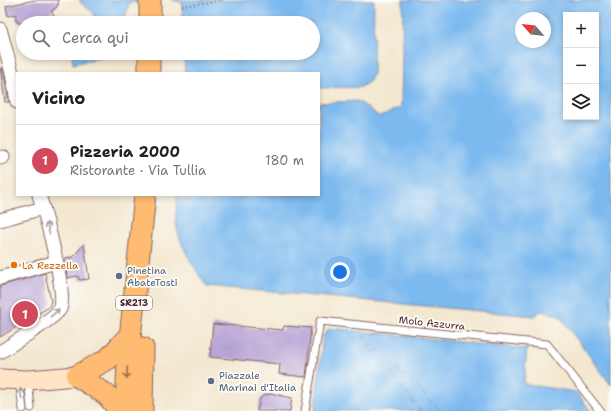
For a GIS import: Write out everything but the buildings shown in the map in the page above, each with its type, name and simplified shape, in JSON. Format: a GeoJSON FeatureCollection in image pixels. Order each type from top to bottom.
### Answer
{"type":"FeatureCollection","features":[{"type":"Feature","properties":{"kind":"main road"},"geometry":{"type":"LineString","coordinates":[[149,60],[149,72]]}},
{"type":"Feature","properties":{"kind":"main road","name":"SR213"},"geometry":{"type":"LineString","coordinates":[[126,411],[130,335],[146,196]]}},
{"type":"Feature","properties":{"kind":"main road","name":"SR213"},"geometry":{"type":"LineString","coordinates":[[142,411],[146,196]]}},
{"type":"Feature","properties":{"kind":"main road"},"geometry":{"type":"LineString","coordinates":[[120,411],[107,395],[77,376],[108,359],[130,335]]}},
{"type":"Feature","properties":{"kind":"street"},"geometry":{"type":"LineString","coordinates":[[0,29],[12,73],[16,96]]}},
{"type":"Feature","properties":{"kind":"street"},"geometry":{"type":"LineString","coordinates":[[0,352],[59,310],[62,302],[56,262],[39,196]]}},
{"type":"Feature","properties":{"kind":"street"},"geometry":{"type":"LineString","coordinates":[[0,220],[43,208]]}},
{"type":"Feature","properties":{"kind":"street"},"geometry":{"type":"LineString","coordinates":[[0,278],[56,262]]}},
{"type":"Feature","properties":{"kind":"street"},"geometry":{"type":"LineString","coordinates":[[12,381],[77,376]]}},
{"type":"Feature","properties":{"kind":"lane","name":"Molo Azzurra"},"geometry":{"type":"LineString","coordinates":[[305,411],[320,321],[358,328],[547,344],[600,411]]}},
{"type":"Feature","properties":{"kind":"lane"},"geometry":{"type":"LineString","coordinates":[[12,381],[31,408]]}},
{"type":"Feature","properties":{"kind":"lane"},"geometry":{"type":"LineString","coordinates":[[12,381],[23,409]]}},
{"type":"Feature","properties":{"kind":"path"},"geometry":{"type":"LineString","coordinates":[[182,6],[223,0]]}},
{"type":"Feature","properties":{"kind":"water"},"geometry":{"type":"Polygon","coordinates":[[[79,0],[159,0],[129,3],[126,16],[94,16],[94,13],[84,6],[79,0]]]}},
{"type":"Feature","properties":{"kind":"water"},"geometry":{"type":"Polygon","coordinates":[[[172,0],[374,0],[373,73],[370,81],[361,87],[320,88],[320,72],[185,72],[184,60],[320,60],[320,16],[183,16],[182,2],[172,0]]]}},
{"type":"Feature","properties":{"kind":"water"},"geometry":{"type":"Polygon","coordinates":[[[403,0],[611,0],[611,385],[559,315],[541,311],[534,316],[207,286],[188,256],[178,232],[176,224],[177,196],[320,196],[320,103],[358,101],[380,117],[401,107],[403,0]]]}},
{"type":"Feature","properties":{"kind":"water"},"geometry":{"type":"Polygon","coordinates":[[[73,60],[89,60],[73,64],[73,60]]]}},
{"type":"Feature","properties":{"kind":"water"},"geometry":{"type":"Polygon","coordinates":[[[330,328],[527,349],[524,384],[576,392],[591,411],[315,411],[323,336],[330,328]]]}},
{"type":"Feature","properties":{"kind":"ferry route"},"geometry":{"type":"LineString","coordinates":[[420,411],[359,331],[441,411]]}},
{"type":"Feature","properties":{"kind":"place","name":"La Rezzella"},"geometry":{"type":"Point","coordinates":[14,265]}},
{"type":"Feature","properties":{"kind":"place","name":"Pinetina AbateTosti"},"geometry":{"type":"Point","coordinates":[119,276]}},
{"type":"Feature","properties":{"kind":"place","name":"Pizzeria 2000"},"geometry":{"type":"Point","coordinates":[25,314]}},
{"type":"Feature","properties":{"kind":"place","name":"Piazzale Marinai d'Italia"},"geometry":{"type":"Point","coordinates":[211,381]}}]}
